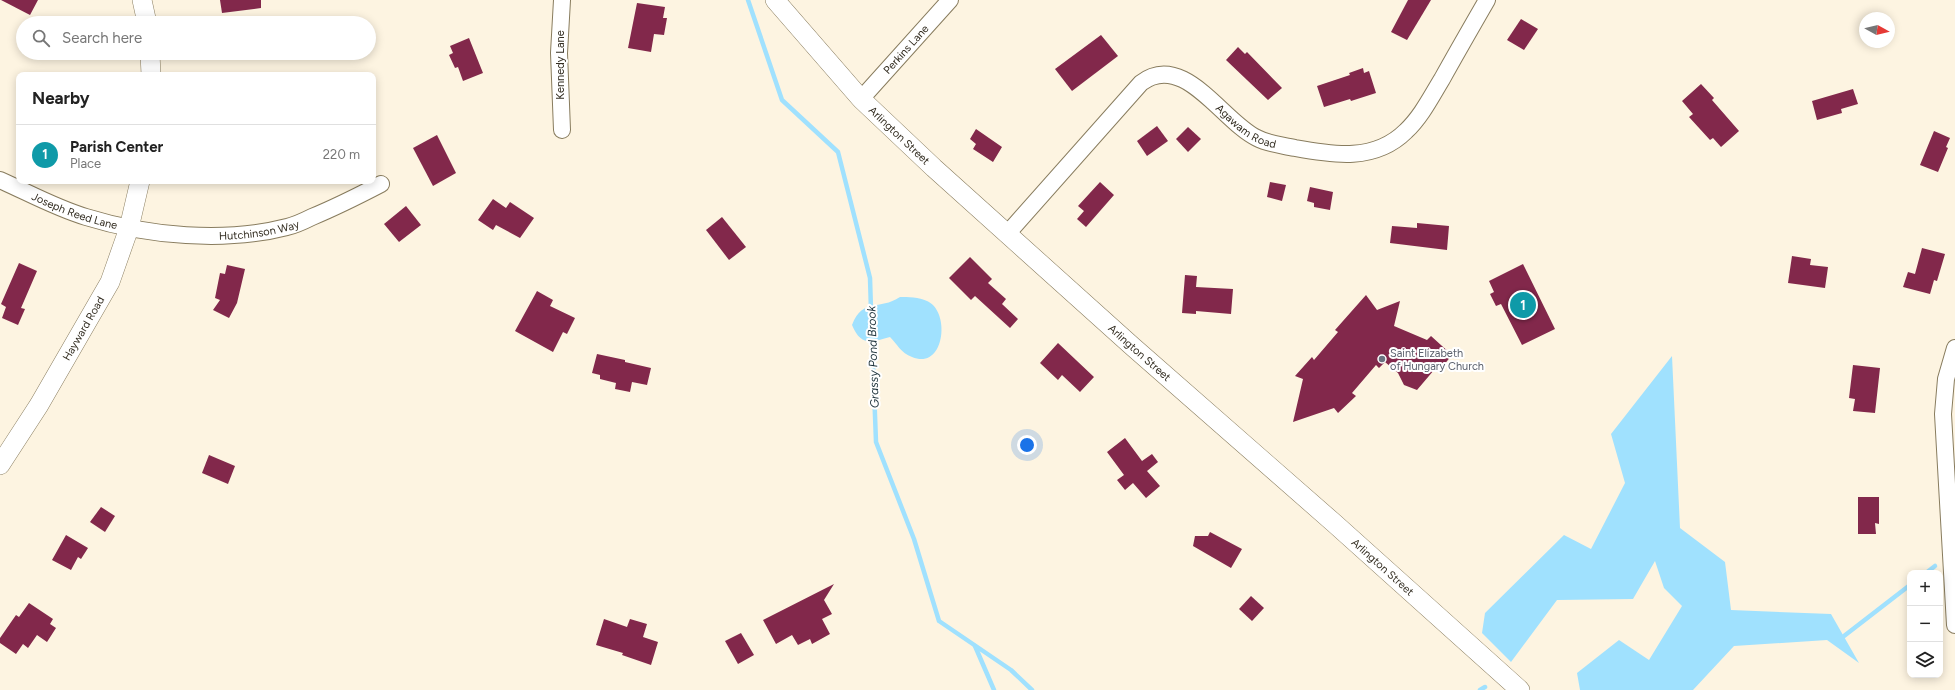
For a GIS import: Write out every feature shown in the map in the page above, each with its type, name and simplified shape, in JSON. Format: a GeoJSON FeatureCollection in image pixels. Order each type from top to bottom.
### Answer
{"type":"FeatureCollection","features":[{"type":"Feature","properties":{"kind":"street"},"geometry":{"type":"LineString","coordinates":[[142,0],[145,16]]}},
{"type":"Feature","properties":{"kind":"street","name":"Kennedy Lane"},"geometry":{"type":"LineString","coordinates":[[562,0],[559,53],[562,130]]}},
{"type":"Feature","properties":{"kind":"street","name":"Arlington Street"},"geometry":{"type":"LineString","coordinates":[[775,0],[862,99],[1007,234],[1520,690]]}},
{"type":"Feature","properties":{"kind":"street","name":"Perkins Lane"},"geometry":{"type":"LineString","coordinates":[[862,99],[950,0]]}},
{"type":"Feature","properties":{"kind":"street","name":"Agawam Road"},"geometry":{"type":"LineString","coordinates":[[1007,234],[1142,83],[1155,75],[1171,75],[1188,81],[1247,132],[1267,142],[1338,155],[1361,153],[1384,146],[1406,132],[1424,109],[1487,0]]}},
{"type":"Feature","properties":{"kind":"street"},"geometry":{"type":"LineString","coordinates":[[150,60],[151,72]]}},
{"type":"Feature","properties":{"kind":"street","name":"Joseph Reed Lane"},"geometry":{"type":"LineString","coordinates":[[0,180],[55,206],[86,217],[129,228]]}},
{"type":"Feature","properties":{"kind":"street","name":"Hayward Road"},"geometry":{"type":"LineString","coordinates":[[0,465],[39,405],[110,282],[129,228],[139,184]]}},
{"type":"Feature","properties":{"kind":"street","name":"Hutchinson Way"},"geometry":{"type":"LineString","coordinates":[[129,228],[145,231],[208,236],[250,235],[289,227],[343,204],[381,184]]}},
{"type":"Feature","properties":{"kind":"street"},"geometry":{"type":"LineString","coordinates":[[1955,348],[1946,379],[1943,414],[1955,625]]}},
{"type":"Feature","properties":{"kind":"water"},"geometry":{"type":"Polygon","coordinates":[[[900,297],[921,299],[927,301],[935,307],[942,327],[938,348],[932,356],[923,359],[912,357],[902,351],[890,337],[868,341],[863,340],[855,332],[852,325],[856,316],[861,311],[900,297]]]}},
{"type":"Feature","properties":{"kind":"water"},"geometry":{"type":"Polygon","coordinates":[[[1672,356],[1680,528],[1725,562],[1731,610],[1831,614],[1859,663],[1827,640],[1734,646],[1693,690],[1580,690],[1577,673],[1619,640],[1649,660],[1682,606],[1664,588],[1655,561],[1633,599],[1557,600],[1511,662],[1482,633],[1485,613],[1564,535],[1591,549],[1625,483],[1611,434],[1672,356]]]}},
{"type":"Feature","properties":{"kind":"building"},"geometry":{"type":"Polygon","coordinates":[[[1,0],[38,0],[30,15],[1,0]]]}},
{"type":"Feature","properties":{"kind":"building"},"geometry":{"type":"Polygon","coordinates":[[[220,0],[261,0],[261,8],[222,13],[220,0]]]}},
{"type":"Feature","properties":{"kind":"building"},"geometry":{"type":"Polygon","coordinates":[[[1408,0],[1431,0],[1407,40],[1391,32],[1408,0]]]}},
{"type":"Feature","properties":{"kind":"building"},"geometry":{"type":"Polygon","coordinates":[[[637,3],[665,7],[663,18],[667,18],[664,35],[654,34],[651,52],[628,48],[637,3]]]}},
{"type":"Feature","properties":{"kind":"building"},"geometry":{"type":"Polygon","coordinates":[[[1521,19],[1538,29],[1524,50],[1507,40],[1521,19]]]}},
{"type":"Feature","properties":{"kind":"building"},"geometry":{"type":"Polygon","coordinates":[[[1101,35],[1118,56],[1072,91],[1055,69],[1101,35]]]}},
{"type":"Feature","properties":{"kind":"building"},"geometry":{"type":"Polygon","coordinates":[[[469,38],[483,73],[463,81],[458,67],[455,68],[449,55],[453,53],[450,46],[469,38]]]}},
{"type":"Feature","properties":{"kind":"building"},"geometry":{"type":"Polygon","coordinates":[[[1238,47],[1245,54],[1247,52],[1282,88],[1268,100],[1226,60],[1238,47]]]}},
{"type":"Feature","properties":{"kind":"building"},"geometry":{"type":"Polygon","coordinates":[[[1363,68],[1364,73],[1369,71],[1376,93],[1351,101],[1350,99],[1324,107],[1317,86],[1350,75],[1349,73],[1363,68]]]}},
{"type":"Feature","properties":{"kind":"building"},"geometry":{"type":"Polygon","coordinates":[[[1701,84],[1714,98],[1712,100],[1739,131],[1721,147],[1713,138],[1710,140],[1689,117],[1693,114],[1682,101],[1701,84]]]}},
{"type":"Feature","properties":{"kind":"building"},"geometry":{"type":"Polygon","coordinates":[[[1853,89],[1858,104],[1841,109],[1842,113],[1817,120],[1812,101],[1853,89]]]}},
{"type":"Feature","properties":{"kind":"building"},"geometry":{"type":"Polygon","coordinates":[[[1157,126],[1168,141],[1147,156],[1137,141],[1157,126]]]}},
{"type":"Feature","properties":{"kind":"building"},"geometry":{"type":"Polygon","coordinates":[[[1188,127],[1201,139],[1188,152],[1176,139],[1188,127]]]}},
{"type":"Feature","properties":{"kind":"building"},"geometry":{"type":"Polygon","coordinates":[[[976,129],[1002,147],[993,162],[973,149],[976,144],[970,139],[976,129]]]}},
{"type":"Feature","properties":{"kind":"building"},"geometry":{"type":"Polygon","coordinates":[[[1934,131],[1950,138],[1946,147],[1948,148],[1938,172],[1920,165],[1934,131]]]}},
{"type":"Feature","properties":{"kind":"building"},"geometry":{"type":"Polygon","coordinates":[[[437,135],[456,173],[433,186],[413,148],[437,135]]]}},
{"type":"Feature","properties":{"kind":"building"},"geometry":{"type":"Polygon","coordinates":[[[1100,182],[1114,195],[1086,227],[1077,219],[1084,211],[1078,206],[1100,182]]]}},
{"type":"Feature","properties":{"kind":"building"},"geometry":{"type":"Polygon","coordinates":[[[1270,182],[1286,185],[1282,201],[1267,197],[1270,182]]]}},
{"type":"Feature","properties":{"kind":"building"},"geometry":{"type":"Polygon","coordinates":[[[1310,187],[1333,192],[1330,210],[1314,207],[1314,203],[1307,201],[1310,187]]]}},
{"type":"Feature","properties":{"kind":"building"},"geometry":{"type":"Polygon","coordinates":[[[493,199],[506,208],[510,202],[534,218],[520,238],[496,225],[493,230],[478,220],[493,199]]]}},
{"type":"Feature","properties":{"kind":"building"},"geometry":{"type":"Polygon","coordinates":[[[406,206],[421,225],[399,242],[384,224],[406,206]]]}},
{"type":"Feature","properties":{"kind":"building"},"geometry":{"type":"Polygon","coordinates":[[[722,217],[746,247],[729,260],[706,230],[722,217]]]}},
{"type":"Feature","properties":{"kind":"building"},"geometry":{"type":"Polygon","coordinates":[[[1417,223],[1449,226],[1447,250],[1390,243],[1392,226],[1417,228],[1417,223]]]}},
{"type":"Feature","properties":{"kind":"building"},"geometry":{"type":"Polygon","coordinates":[[[1922,248],[1945,254],[1937,281],[1934,280],[1930,294],[1903,287],[1908,272],[1915,274],[1922,248]]]}},
{"type":"Feature","properties":{"kind":"building"},"geometry":{"type":"Polygon","coordinates":[[[1792,256],[1811,259],[1810,265],[1828,267],[1825,288],[1788,283],[1792,256]]]}},
{"type":"Feature","properties":{"kind":"building"},"geometry":{"type":"Polygon","coordinates":[[[970,257],[992,279],[988,283],[1006,299],[1002,304],[1018,319],[1010,328],[975,296],[971,300],[949,278],[970,257]]]}},
{"type":"Feature","properties":{"kind":"building"},"geometry":{"type":"Polygon","coordinates":[[[19,263],[37,271],[21,308],[25,309],[18,325],[2,318],[6,307],[1,304],[19,263]]]}},
{"type":"Feature","properties":{"kind":"building"},"geometry":{"type":"Polygon","coordinates":[[[1523,264],[1555,329],[1522,345],[1501,304],[1496,306],[1490,294],[1494,292],[1489,281],[1523,264]]]}},
{"type":"Feature","properties":{"kind":"building"},"geometry":{"type":"Polygon","coordinates":[[[227,265],[245,269],[237,303],[229,318],[213,310],[220,300],[215,298],[220,273],[225,274],[227,265]]]}},
{"type":"Feature","properties":{"kind":"building"},"geometry":{"type":"Polygon","coordinates":[[[1185,275],[1197,276],[1196,287],[1233,289],[1231,314],[1196,311],[1196,314],[1182,313],[1185,275]]]}},
{"type":"Feature","properties":{"kind":"building"},"geometry":{"type":"Polygon","coordinates":[[[537,291],[553,300],[550,306],[575,318],[567,334],[563,332],[553,352],[515,331],[537,291]]]}},
{"type":"Feature","properties":{"kind":"building","name":"Saint Elizabeth of Hungary Church"},"geometry":{"type":"Polygon","coordinates":[[[1366,295],[1377,310],[1400,301],[1394,326],[1427,340],[1431,336],[1452,355],[1443,366],[1440,363],[1417,390],[1404,385],[1398,373],[1385,362],[1379,368],[1376,365],[1352,393],[1356,396],[1338,413],[1334,408],[1293,422],[1303,379],[1295,376],[1312,357],[1314,360],[1338,332],[1335,330],[1366,295]]]}},
{"type":"Feature","properties":{"kind":"building"},"geometry":{"type":"Polygon","coordinates":[[[1058,343],[1094,377],[1080,392],[1062,375],[1058,380],[1040,363],[1058,343]]]}},
{"type":"Feature","properties":{"kind":"building"},"geometry":{"type":"Polygon","coordinates":[[[597,354],[625,360],[625,362],[651,368],[647,385],[632,382],[630,392],[615,389],[616,383],[600,379],[600,375],[592,373],[597,354]]]}},
{"type":"Feature","properties":{"kind":"building"},"geometry":{"type":"Polygon","coordinates":[[[1853,365],[1880,368],[1875,413],[1853,411],[1855,399],[1849,398],[1853,365]]]}},
{"type":"Feature","properties":{"kind":"building"},"geometry":{"type":"Polygon","coordinates":[[[1125,438],[1142,461],[1152,454],[1158,462],[1147,471],[1160,486],[1146,498],[1133,483],[1125,490],[1117,480],[1124,475],[1107,452],[1125,438]]]}},
{"type":"Feature","properties":{"kind":"building"},"geometry":{"type":"Polygon","coordinates":[[[209,455],[235,466],[228,484],[202,473],[209,455]]]}},
{"type":"Feature","properties":{"kind":"building"},"geometry":{"type":"Polygon","coordinates":[[[1858,497],[1879,497],[1879,524],[1875,523],[1876,534],[1858,534],[1858,497]]]}},
{"type":"Feature","properties":{"kind":"building"},"geometry":{"type":"Polygon","coordinates":[[[101,507],[115,516],[105,532],[90,522],[101,507]]]}},
{"type":"Feature","properties":{"kind":"building"},"geometry":{"type":"Polygon","coordinates":[[[1210,532],[1242,549],[1231,568],[1193,546],[1195,536],[1208,536],[1210,532]]]}},
{"type":"Feature","properties":{"kind":"building"},"geometry":{"type":"Polygon","coordinates":[[[66,535],[88,548],[81,559],[78,557],[71,570],[52,560],[66,535]]]}},
{"type":"Feature","properties":{"kind":"building"},"geometry":{"type":"Polygon","coordinates":[[[834,584],[824,600],[832,614],[822,619],[830,634],[812,644],[810,639],[798,645],[792,635],[776,644],[763,620],[834,584]]]}},
{"type":"Feature","properties":{"kind":"building"},"geometry":{"type":"Polygon","coordinates":[[[1251,596],[1264,608],[1252,621],[1239,609],[1251,596]]]}},
{"type":"Feature","properties":{"kind":"building"},"geometry":{"type":"Polygon","coordinates":[[[29,603],[53,619],[50,624],[56,628],[47,642],[37,635],[28,648],[23,644],[16,654],[0,643],[0,638],[16,615],[19,617],[29,603]]]}},
{"type":"Feature","properties":{"kind":"building"},"geometry":{"type":"Polygon","coordinates":[[[604,619],[627,627],[630,619],[647,624],[643,637],[658,642],[651,665],[622,655],[623,653],[596,645],[604,619]]]}},
{"type":"Feature","properties":{"kind":"building"},"geometry":{"type":"Polygon","coordinates":[[[741,633],[754,655],[738,664],[725,641],[741,633]]]}},
{"type":"Feature","properties":{"kind":"waterway","name":"Grassy Pond Brook"},"geometry":{"type":"LineString","coordinates":[[748,0],[782,100],[838,152],[870,278],[871,310]]}},
{"type":"Feature","properties":{"kind":"waterway","name":"Grassy Pond Brook"},"geometry":{"type":"LineString","coordinates":[[872,336],[876,442],[914,539],[939,621],[1011,670],[1032,690]]}},
{"type":"Feature","properties":{"kind":"waterway","name":"Grassy Pond Brook"},"geometry":{"type":"LineString","coordinates":[[1930,570],[1935,566]]}},
{"type":"Feature","properties":{"kind":"waterway","name":"Grassy Pond Brook"},"geometry":{"type":"LineString","coordinates":[[1844,636],[1907,587]]}},
{"type":"Feature","properties":{"kind":"waterway"},"geometry":{"type":"LineString","coordinates":[[975,646],[994,690]]}},
{"type":"Feature","properties":{"kind":"waterway","name":"Grassy Pond Brook"},"geometry":{"type":"LineString","coordinates":[[1480,690],[1485,687]]}},
{"type":"Feature","properties":{"kind":"place","name":"Parish Center"},"geometry":{"type":"Point","coordinates":[1523,305]}},
{"type":"Feature","properties":{"kind":"place","name":"Saint Elizabeth of Hungary Church"},"geometry":{"type":"Point","coordinates":[1382,359]}}]}
